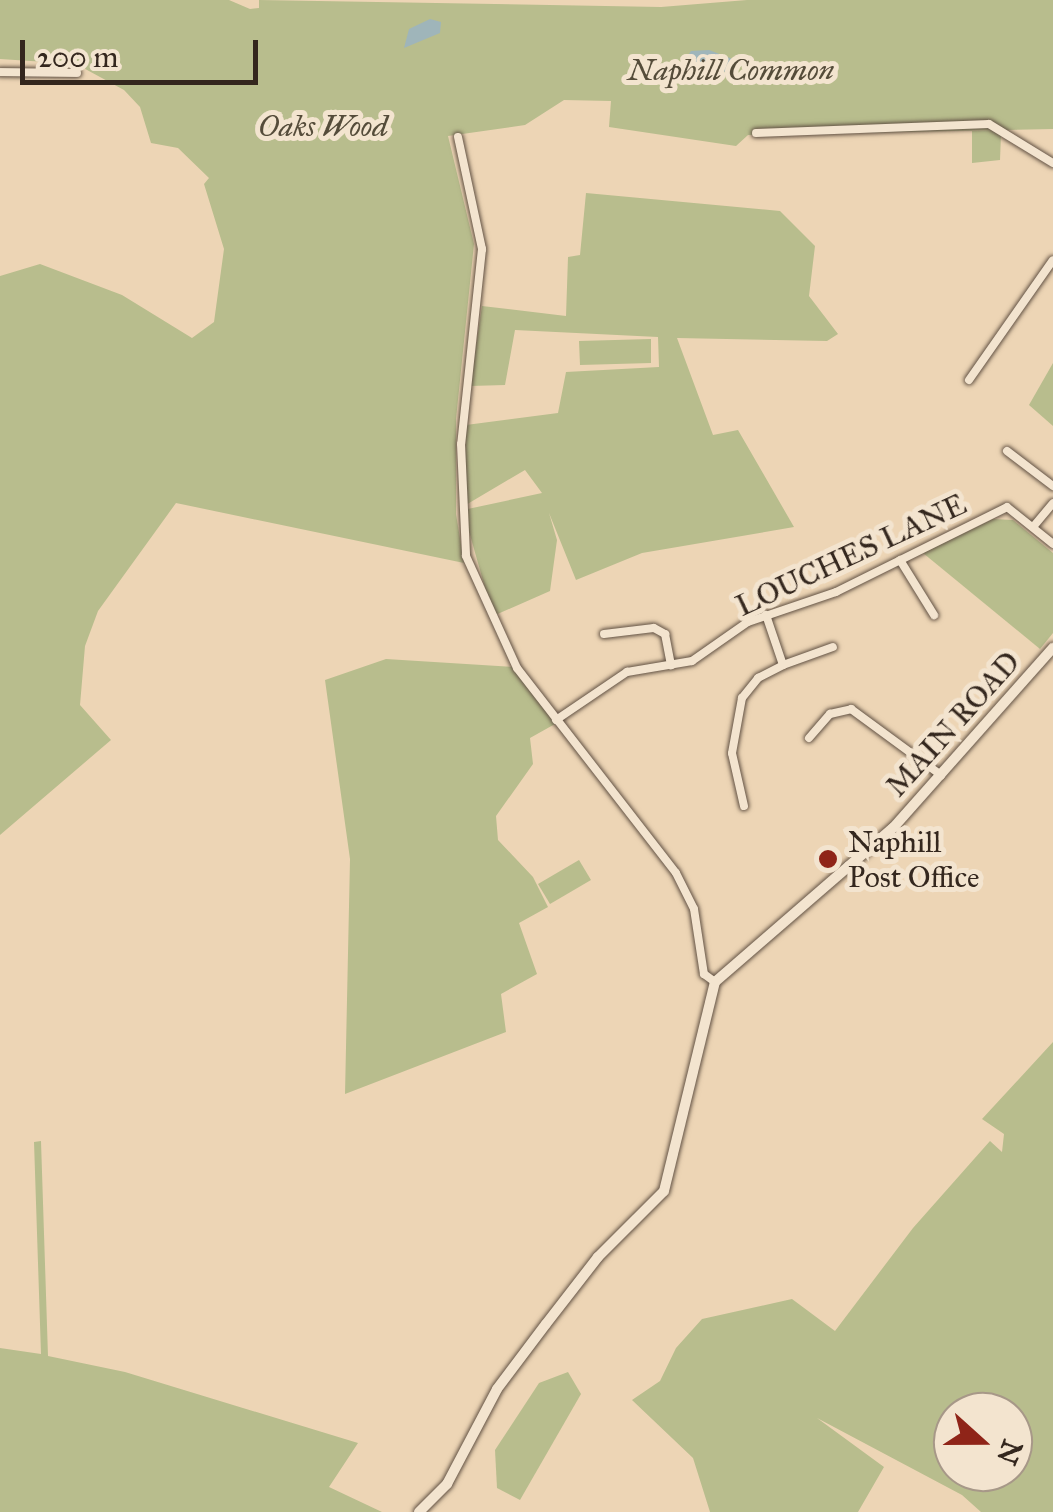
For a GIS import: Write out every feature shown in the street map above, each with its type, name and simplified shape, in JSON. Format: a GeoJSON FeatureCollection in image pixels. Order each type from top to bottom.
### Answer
{"type":"FeatureCollection","features":[{"type":"Feature","properties":{"kind":"street"},"geometry":{"type":"LineString","coordinates":[[0,72],[77,73]]}},
{"type":"Feature","properties":{"kind":"street"},"geometry":{"type":"LineString","coordinates":[[756,133],[990,124],[1053,163]]}},
{"type":"Feature","properties":{"kind":"street"},"geometry":{"type":"LineString","coordinates":[[419,1512],[447,1484],[497,1389],[546,1324],[598,1258],[664,1191],[712,986],[704,974],[694,909],[676,873],[517,668],[466,556],[461,444],[482,249],[458,137]]}},
{"type":"Feature","properties":{"kind":"street"},"geometry":{"type":"LineString","coordinates":[[969,380],[1053,260]]}},
{"type":"Feature","properties":{"kind":"street"},"geometry":{"type":"LineString","coordinates":[[1008,451],[1053,486]]}},
{"type":"Feature","properties":{"kind":"street"},"geometry":{"type":"LineString","coordinates":[[1033,528],[1053,503]]}},
{"type":"Feature","properties":{"kind":"street","name":"LOUCHES LANE"},"geometry":{"type":"LineString","coordinates":[[556,720],[627,672],[692,660],[766,615],[836,592],[1008,507],[1053,544]]}},
{"type":"Feature","properties":{"kind":"street"},"geometry":{"type":"LineString","coordinates":[[900,560],[934,616]]}},
{"type":"Feature","properties":{"kind":"street"},"geometry":{"type":"LineString","coordinates":[[766,615],[783,665]]}},
{"type":"Feature","properties":{"kind":"street"},"geometry":{"type":"LineString","coordinates":[[604,634],[654,628],[665,634],[671,665]]}},
{"type":"Feature","properties":{"kind":"street"},"geometry":{"type":"LineString","coordinates":[[744,806],[732,753],[742,698],[758,678],[833,647]]}},
{"type":"Feature","properties":{"kind":"street","name":"MAIN ROAD"},"geometry":{"type":"LineString","coordinates":[[712,986],[853,865],[941,775],[1053,648]]}},
{"type":"Feature","properties":{"kind":"street"},"geometry":{"type":"LineString","coordinates":[[808,738],[851,709],[941,775]]}},
{"type":"Feature","properties":{"kind":"green space"},"geometry":{"type":"Polygon","coordinates":[[[0,0],[229,0],[250,9],[259,8],[259,0],[661,7],[747,0],[1053,0],[1053,129],[748,135],[736,146],[609,127],[611,101],[564,100],[525,125],[448,136],[474,244],[456,419],[456,514],[464,563],[176,503],[98,611],[85,646],[80,705],[111,740],[0,835],[0,276],[40,264],[122,295],[192,338],[214,322],[224,249],[204,184],[209,178],[178,148],[151,143],[140,107],[124,90],[76,64],[0,59],[0,0]]]}},
{"type":"Feature","properties":{"kind":"green space"},"geometry":{"type":"Polygon","coordinates":[[[992,130],[1001,134],[1000,160],[972,163],[972,131],[992,130]]]}},
{"type":"Feature","properties":{"kind":"green space"},"geometry":{"type":"Polygon","coordinates":[[[586,193],[780,211],[815,246],[809,296],[838,334],[827,341],[677,338],[713,435],[738,430],[794,527],[642,553],[576,580],[549,513],[557,540],[550,591],[493,616],[463,510],[542,493],[525,470],[464,506],[466,425],[558,413],[566,372],[659,367],[658,337],[515,330],[505,385],[470,386],[482,306],[566,316],[568,257],[580,255],[586,193]]]}},
{"type":"Feature","properties":{"kind":"green space"},"geometry":{"type":"Polygon","coordinates":[[[651,339],[651,363],[580,365],[579,341],[651,339]]]}},
{"type":"Feature","properties":{"kind":"green space"},"geometry":{"type":"Polygon","coordinates":[[[1053,363],[1053,426],[1029,405],[1053,363]]]}},
{"type":"Feature","properties":{"kind":"green space"},"geometry":{"type":"Polygon","coordinates":[[[993,519],[1013,520],[1053,553],[1053,633],[1040,649],[923,553],[993,519]]]}},
{"type":"Feature","properties":{"kind":"green space"},"geometry":{"type":"Polygon","coordinates":[[[386,659],[513,667],[555,724],[530,738],[533,764],[496,816],[498,840],[533,877],[548,907],[519,923],[537,974],[501,994],[506,1032],[345,1094],[350,859],[325,680],[386,659]]]}},
{"type":"Feature","properties":{"kind":"green space"},"geometry":{"type":"Polygon","coordinates":[[[579,860],[591,880],[550,904],[538,884],[579,860]]]}},
{"type":"Feature","properties":{"kind":"green space"},"geometry":{"type":"Polygon","coordinates":[[[1053,1042],[1053,1512],[981,1512],[956,1492],[1033,1492],[1033,1392],[933,1392],[933,1480],[817,1418],[884,1467],[858,1512],[710,1512],[693,1458],[632,1400],[660,1381],[676,1348],[702,1319],[792,1299],[835,1331],[913,1228],[990,1141],[1002,1152],[1004,1134],[982,1119],[1053,1042]]]}},
{"type":"Feature","properties":{"kind":"green space"},"geometry":{"type":"Polygon","coordinates":[[[41,1141],[48,1356],[125,1372],[358,1443],[329,1487],[382,1512],[0,1512],[0,1348],[41,1354],[34,1142],[41,1141]]]}},
{"type":"Feature","properties":{"kind":"green space"},"geometry":{"type":"Polygon","coordinates":[[[568,1372],[581,1394],[520,1500],[497,1488],[495,1450],[539,1383],[568,1372]]]}},
{"type":"Feature","properties":{"kind":"water"},"geometry":{"type":"Polygon","coordinates":[[[430,19],[441,22],[440,33],[404,48],[409,29],[430,19]]]}},
{"type":"Feature","properties":{"kind":"water"},"geometry":{"type":"Polygon","coordinates":[[[709,50],[735,60],[729,70],[718,74],[685,60],[691,51],[709,50]]]}},
{"type":"Feature","properties":{"kind":"place","name":"Naphill Post Office"},"geometry":{"type":"Point","coordinates":[828,859]}},
{"type":"Feature","properties":{"kind":"park label","name":"Naphill Common"},"geometry":{"type":"Point","coordinates":[731,70]}},
{"type":"Feature","properties":{"kind":"park label","name":"Oaks Wood"},"geometry":{"type":"Point","coordinates":[323,126]}}]}
